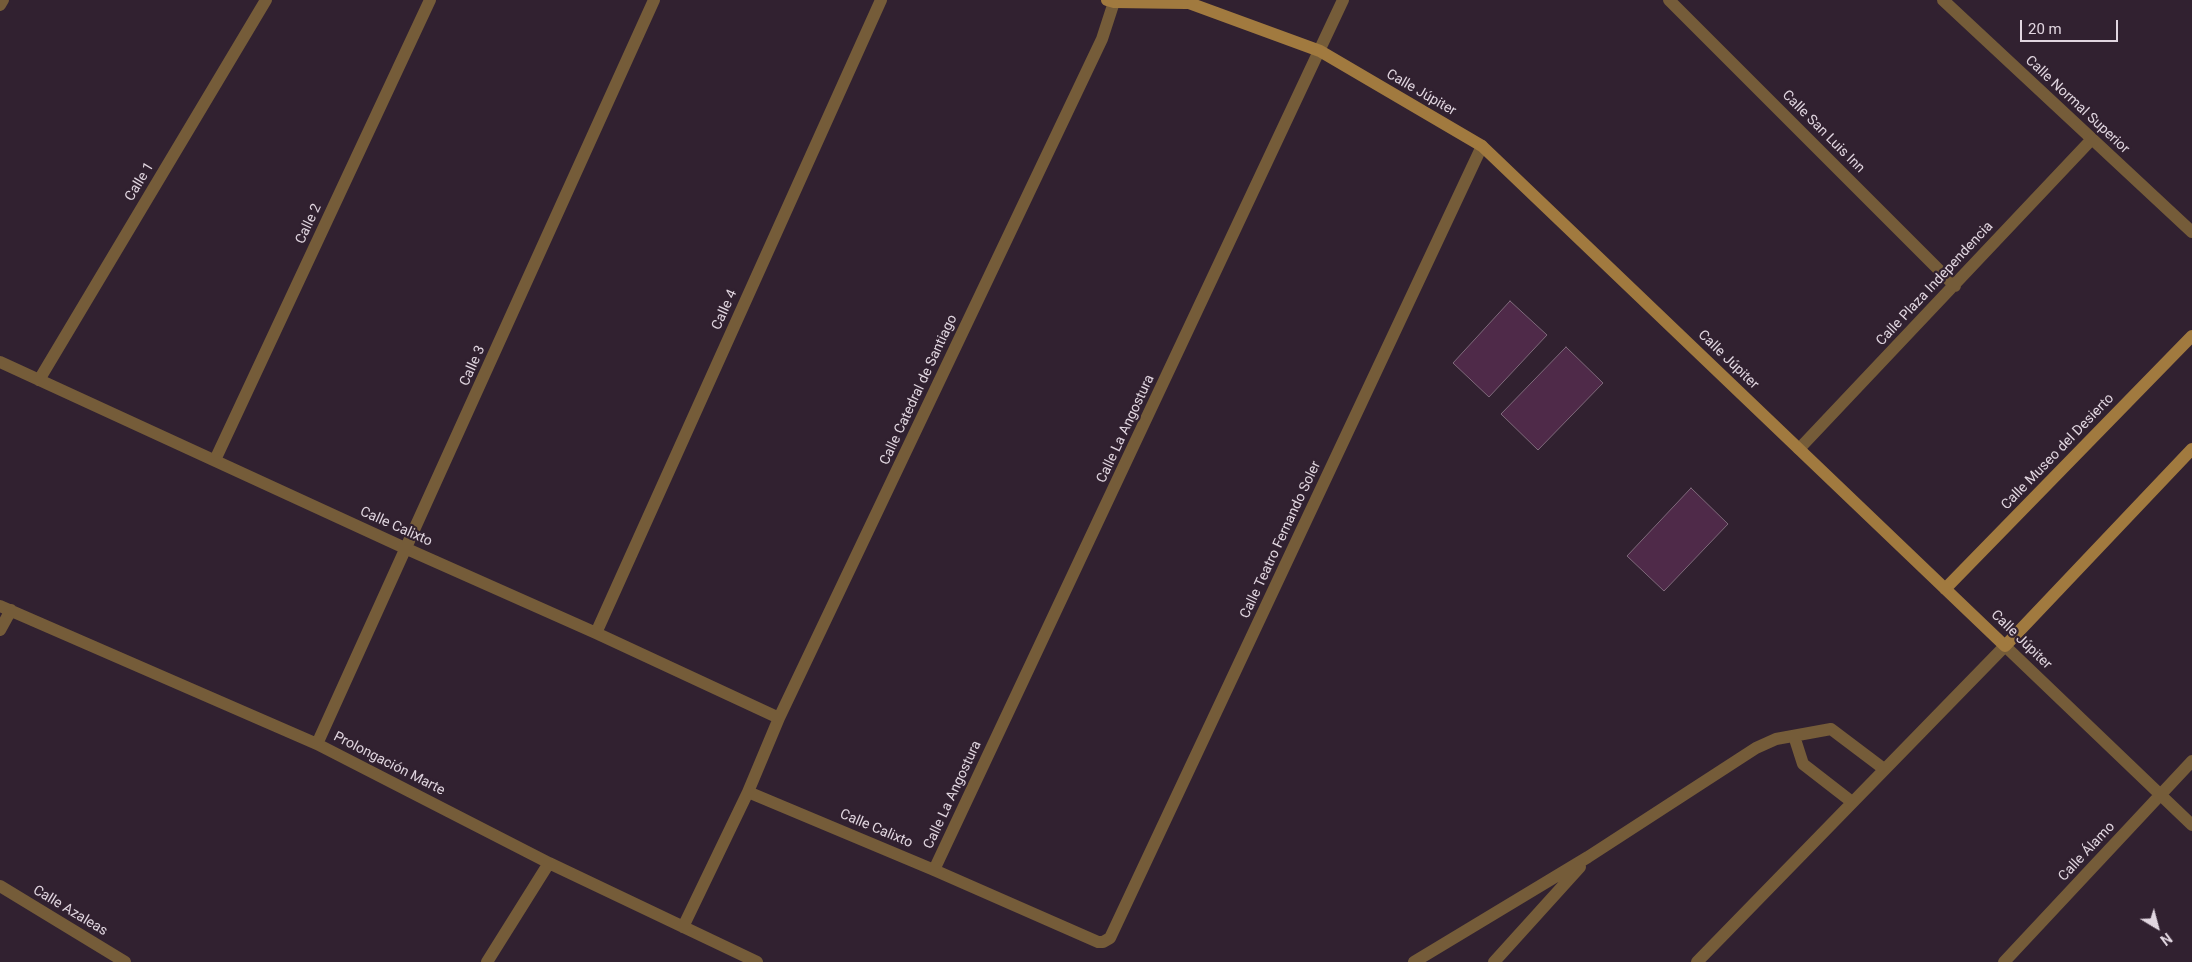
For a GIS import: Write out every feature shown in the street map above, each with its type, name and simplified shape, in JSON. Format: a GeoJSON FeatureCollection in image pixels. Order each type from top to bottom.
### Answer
{"type":"FeatureCollection","features":[{"type":"Feature","properties":{"kind":"street"},"geometry":{"type":"LineString","coordinates":[[0,5],[3,0]]}},
{"type":"Feature","properties":{"kind":"street","name":"Calle 1"},"geometry":{"type":"LineString","coordinates":[[39,380],[266,0]]}},
{"type":"Feature","properties":{"kind":"street","name":"Calle 2"},"geometry":{"type":"LineString","coordinates":[[215,460],[430,0]]}},
{"type":"Feature","properties":{"kind":"street","name":"Calle 3"},"geometry":{"type":"LineString","coordinates":[[317,744],[407,549],[654,0]]}},
{"type":"Feature","properties":{"kind":"street","name":"Calle 4"},"geometry":{"type":"LineString","coordinates":[[596,632],[881,0]]}},
{"type":"Feature","properties":{"kind":"street","name":"Calle La Angostura"},"geometry":{"type":"LineString","coordinates":[[934,870],[1343,0]]}},
{"type":"Feature","properties":{"kind":"street","name":"Calle San Luis Inn"},"geometry":{"type":"LineString","coordinates":[[1669,0],[1955,286]]}},
{"type":"Feature","properties":{"kind":"street","name":"Calle Normal Superior"},"geometry":{"type":"LineString","coordinates":[[1943,0],[2192,232]]}},
{"type":"Feature","properties":{"kind":"street","name":"Calle Júpiter"},"geometry":{"type":"LineString","coordinates":[[1112,1],[1183,1],[1320,51],[1482,146],[2192,825]]}},
{"type":"Feature","properties":{"kind":"street","name":"Calle Catedral de Santiago"},"geometry":{"type":"LineString","coordinates":[[683,927],[1102,39],[1112,1]]}},
{"type":"Feature","properties":{"kind":"street","name":"Calle Plaza Independencia"},"geometry":{"type":"LineString","coordinates":[[1799,449],[2092,139]]}},
{"type":"Feature","properties":{"kind":"street","name":"Calle Teatro Fernando Soler"},"geometry":{"type":"LineString","coordinates":[[1103,942],[1110,938],[1482,146]]}},
{"type":"Feature","properties":{"kind":"street","name":"Calle Museo del Desierto"},"geometry":{"type":"LineString","coordinates":[[1945,589],[2192,336]]}},
{"type":"Feature","properties":{"kind":"street","name":"Calle Calixto"},"geometry":{"type":"LineString","coordinates":[[0,362],[407,549],[596,632],[780,718]]}},
{"type":"Feature","properties":{"kind":"street"},"geometry":{"type":"LineString","coordinates":[[1696,962],[2005,646],[2192,449]]}},
{"type":"Feature","properties":{"kind":"street"},"geometry":{"type":"LineString","coordinates":[[0,630],[6,608]]}},
{"type":"Feature","properties":{"kind":"street","name":"Prolongación Marte"},"geometry":{"type":"LineString","coordinates":[[6,608],[317,744],[549,863],[757,962]]}},
{"type":"Feature","properties":{"kind":"street"},"geometry":{"type":"LineString","coordinates":[[1414,962],[1588,858],[1756,748],[1776,739],[1831,729],[1884,769]]}},
{"type":"Feature","properties":{"kind":"street"},"geometry":{"type":"LineString","coordinates":[[1794,736],[1803,764],[1852,802]]}},
{"type":"Feature","properties":{"kind":"street","name":"Calle Álamo"},"geometry":{"type":"LineString","coordinates":[[2004,962],[2192,761]]}},
{"type":"Feature","properties":{"kind":"street","name":"Calle Calixto"},"geometry":{"type":"LineString","coordinates":[[748,792],[934,870],[1098,942],[1103,942]]}},
{"type":"Feature","properties":{"kind":"street"},"geometry":{"type":"LineString","coordinates":[[1494,962],[1588,858]]}},
{"type":"Feature","properties":{"kind":"street"},"geometry":{"type":"LineString","coordinates":[[487,962],[549,863]]}},
{"type":"Feature","properties":{"kind":"street","name":"Calle Azaleas"},"geometry":{"type":"LineString","coordinates":[[0,886],[125,962]]}},
{"type":"Feature","properties":{"kind":"building"},"geometry":{"type":"Polygon","coordinates":[[[1510,301],[1547,335],[1489,397],[1453,363],[1510,301]]]}},
{"type":"Feature","properties":{"kind":"building"},"geometry":{"type":"Polygon","coordinates":[[[1566,347],[1603,383],[1538,450],[1501,414],[1566,347]]]}},
{"type":"Feature","properties":{"kind":"building"},"geometry":{"type":"Polygon","coordinates":[[[1691,488],[1728,524],[1664,591],[1627,556],[1691,488]]]}}]}
